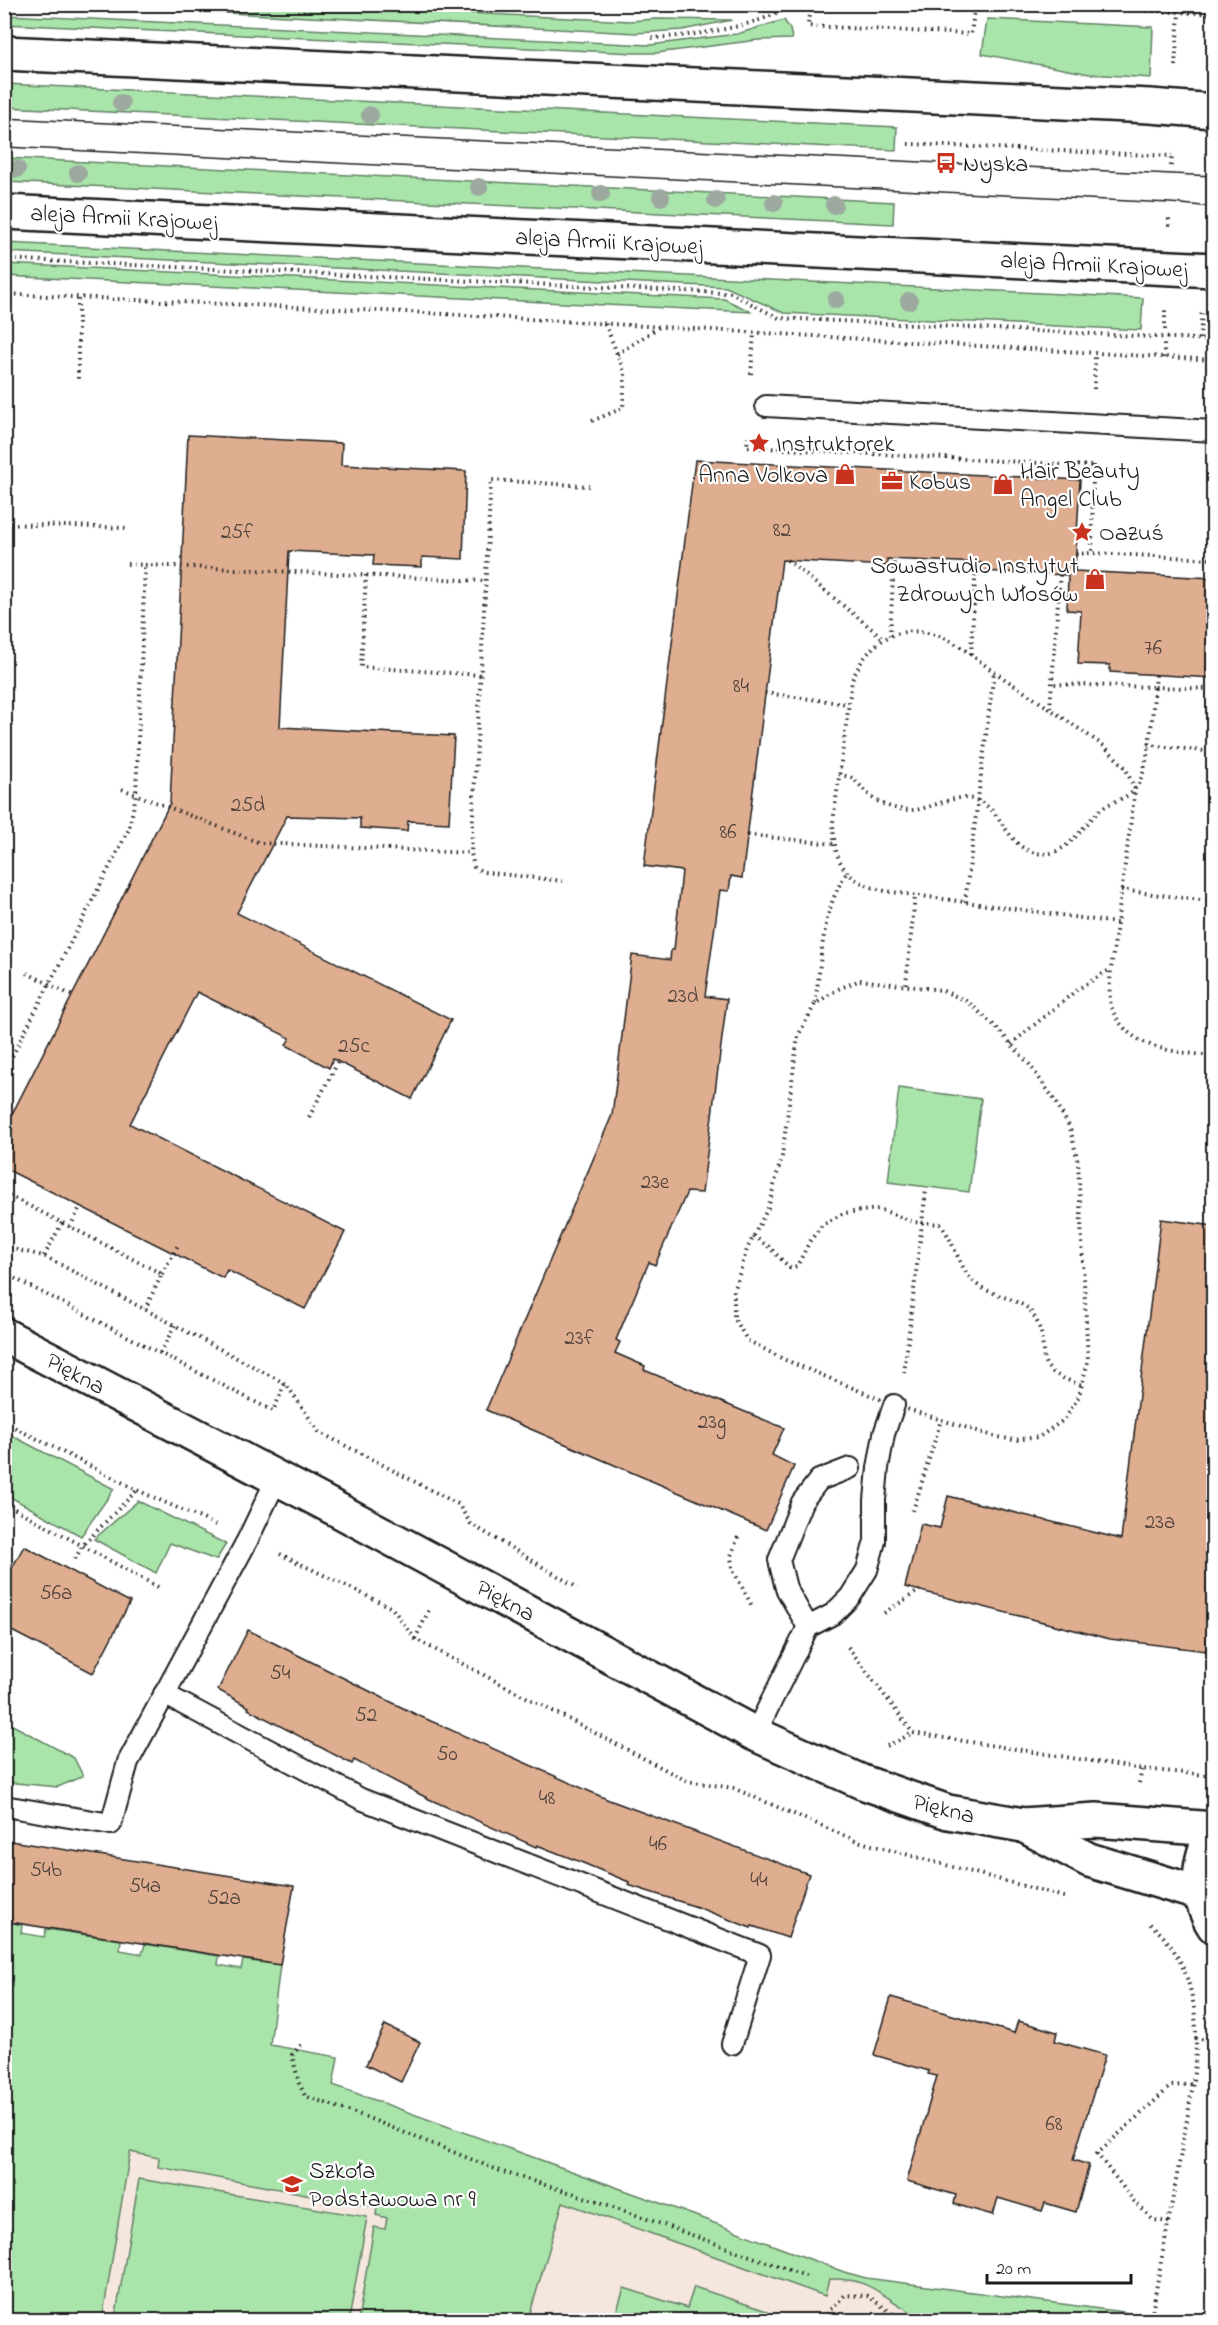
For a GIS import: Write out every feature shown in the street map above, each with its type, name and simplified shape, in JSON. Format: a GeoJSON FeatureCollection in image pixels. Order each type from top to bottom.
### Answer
{"type":"FeatureCollection","features":[{"type":"Feature","properties":{"kind":"main road"},"geometry":{"type":"LineString","coordinates":[[4,53],[1214,111]]}},
{"type":"Feature","properties":{"kind":"main road","name":"aleja Armii Krajowej"},"geometry":{"type":"LineString","coordinates":[[4,212],[1214,270]]}},
{"type":"Feature","properties":{"kind":"main road","name":"Piękna"},"geometry":{"type":"LineString","coordinates":[[4,1335],[277,1478],[755,1734],[890,1793],[948,1812],[1023,1825],[1096,1820],[1214,1831]]}},
{"type":"Feature","properties":{"kind":"main road","name":"Piękna"},"geometry":{"type":"LineString","coordinates":[[1023,1825],[1089,1860],[1201,1894]]}},
{"type":"Feature","properties":{"kind":"main road"},"geometry":{"type":"LineString","coordinates":[[1214,1831],[1208,1841],[1201,1864],[1201,1894],[1208,1917],[1214,1926]]}},
{"type":"Feature","properties":{"kind":"lane"},"geometry":{"type":"LineString","coordinates":[[766,406],[1214,431]]}},
{"type":"Feature","properties":{"kind":"lane"},"geometry":{"type":"LineString","coordinates":[[755,1734],[808,1627],[833,1614],[850,1597],[867,1570],[875,1541],[878,1468],[884,1434],[896,1402]]}},
{"type":"Feature","properties":{"kind":"lane"},"geometry":{"type":"LineString","coordinates":[[808,1627],[786,1588],[779,1560],[802,1502],[813,1487],[819,1480],[850,1468]]}},
{"type":"Feature","properties":{"kind":"lane"},"geometry":{"type":"LineString","coordinates":[[4,1806],[111,1824],[128,1762],[248,1539],[277,1478]]}},
{"type":"Feature","properties":{"kind":"lane"},"geometry":{"type":"LineString","coordinates":[[164,1694],[361,1799],[760,1955],[732,2044]]}},
{"type":"Feature","properties":{"kind":"path"},"geometry":{"type":"LineString","coordinates":[[647,38],[699,33],[749,23],[780,14],[794,4]]}},
{"type":"Feature","properties":{"kind":"path"},"geometry":{"type":"LineString","coordinates":[[810,4],[808,26],[971,34],[975,4]]}},
{"type":"Feature","properties":{"kind":"path"},"geometry":{"type":"LineString","coordinates":[[1027,4],[1214,14]]}},
{"type":"Feature","properties":{"kind":"path"},"geometry":{"type":"LineString","coordinates":[[1175,73],[1179,13]]}},
{"type":"Feature","properties":{"kind":"path"},"geometry":{"type":"LineString","coordinates":[[908,144],[1172,156]]}},
{"type":"Feature","properties":{"kind":"path"},"geometry":{"type":"LineString","coordinates":[[1208,235],[1210,147]]}},
{"type":"Feature","properties":{"kind":"path"},"geometry":{"type":"LineString","coordinates":[[4,259],[730,293],[779,318],[1214,340]]}},
{"type":"Feature","properties":{"kind":"path"},"geometry":{"type":"LineString","coordinates":[[4,294],[428,313],[1214,360]]}},
{"type":"Feature","properties":{"kind":"path"},"geometry":{"type":"LineString","coordinates":[[78,299],[78,381]]}},
{"type":"Feature","properties":{"kind":"path"},"geometry":{"type":"LineString","coordinates":[[1200,339],[1203,305]]}},
{"type":"Feature","properties":{"kind":"path"},"geometry":{"type":"LineString","coordinates":[[592,421],[623,408],[625,374],[605,323]]}},
{"type":"Feature","properties":{"kind":"path"},"geometry":{"type":"LineString","coordinates":[[617,354],[659,327]]}},
{"type":"Feature","properties":{"kind":"path"},"geometry":{"type":"LineString","coordinates":[[1164,344],[1164,358]]}},
{"type":"Feature","properties":{"kind":"path"},"geometry":{"type":"LineString","coordinates":[[1092,553],[1095,354]]}},
{"type":"Feature","properties":{"kind":"path"},"geometry":{"type":"LineString","coordinates":[[747,447],[1093,466]]}},
{"type":"Feature","properties":{"kind":"path"},"geometry":{"type":"LineString","coordinates":[[563,882],[483,872],[474,867],[471,853],[491,480],[590,486]]}},
{"type":"Feature","properties":{"kind":"path"},"geometry":{"type":"LineString","coordinates":[[4,524],[128,528]]}},
{"type":"Feature","properties":{"kind":"path"},"geometry":{"type":"LineString","coordinates":[[1076,554],[1214,559]]}},
{"type":"Feature","properties":{"kind":"path"},"geometry":{"type":"LineString","coordinates":[[890,636],[894,559]]}},
{"type":"Feature","properties":{"kind":"path"},"geometry":{"type":"LineString","coordinates":[[787,560],[883,638]]}},
{"type":"Feature","properties":{"kind":"path"},"geometry":{"type":"LineString","coordinates":[[971,655],[976,563]]}},
{"type":"Feature","properties":{"kind":"path"},"geometry":{"type":"LineString","coordinates":[[127,564],[486,581]]}},
{"type":"Feature","properties":{"kind":"path"},"geometry":{"type":"LineString","coordinates":[[4,1072],[129,829],[136,795],[145,565]]}},
{"type":"Feature","properties":{"kind":"path"},"geometry":{"type":"LineString","coordinates":[[366,575],[361,667],[482,675]]}},
{"type":"Feature","properties":{"kind":"path"},"geometry":{"type":"LineString","coordinates":[[1050,709],[1060,575]]}},
{"type":"Feature","properties":{"kind":"path"},"geometry":{"type":"LineString","coordinates":[[1117,923],[915,896],[864,886],[846,874],[834,844],[833,822],[848,704],[852,680],[859,662],[883,638],[912,633],[939,636],[971,655],[1104,746],[1125,767],[1135,790]]}},
{"type":"Feature","properties":{"kind":"path"},"geometry":{"type":"LineString","coordinates":[[965,903],[994,672]]}},
{"type":"Feature","properties":{"kind":"path"},"geometry":{"type":"LineString","coordinates":[[1156,675],[1144,769],[1135,790],[1111,969],[1110,993],[1114,1014],[1142,1042],[1159,1048],[1214,1056]]}},
{"type":"Feature","properties":{"kind":"path"},"geometry":{"type":"LineString","coordinates":[[1052,684],[1214,689]]}},
{"type":"Feature","properties":{"kind":"path"},"geometry":{"type":"LineString","coordinates":[[765,693],[848,704]]}},
{"type":"Feature","properties":{"kind":"path"},"geometry":{"type":"LineString","coordinates":[[1148,746],[1214,752]]}},
{"type":"Feature","properties":{"kind":"path"},"geometry":{"type":"LineString","coordinates":[[839,774],[852,778],[869,796],[893,808],[911,810],[965,797],[978,801],[1001,820],[1018,844],[1033,852],[1049,853],[1059,851],[1072,842],[1101,809],[1135,790]]}},
{"type":"Feature","properties":{"kind":"path"},"geometry":{"type":"LineString","coordinates":[[122,789],[260,843],[471,853]]}},
{"type":"Feature","properties":{"kind":"path"},"geometry":{"type":"LineString","coordinates":[[748,835],[834,844]]}},
{"type":"Feature","properties":{"kind":"path"},"geometry":{"type":"LineString","coordinates":[[815,1004],[838,989],[860,980],[941,990],[967,1000],[1011,1044],[1054,1099],[1070,1128],[1078,1162],[1088,1361],[1079,1396],[1065,1419],[1039,1437],[1014,1440],[993,1436],[941,1420],[783,1359],[747,1340],[734,1318],[734,1291],[753,1236],[768,1208],[782,1156],[798,1036],[815,1004],[825,925],[835,890],[846,874]]}},
{"type":"Feature","properties":{"kind":"path"},"geometry":{"type":"LineString","coordinates":[[1121,890],[1201,900]]}},
{"type":"Feature","properties":{"kind":"path"},"geometry":{"type":"LineString","coordinates":[[906,984],[915,896]]}},
{"type":"Feature","properties":{"kind":"path"},"geometry":{"type":"LineString","coordinates":[[1011,1044],[1078,989],[1111,969]]}},
{"type":"Feature","properties":{"kind":"path"},"geometry":{"type":"LineString","coordinates":[[27,973],[73,996]]}},
{"type":"Feature","properties":{"kind":"path"},"geometry":{"type":"LineString","coordinates":[[309,1117],[338,1062]]}},
{"type":"Feature","properties":{"kind":"path"},"geometry":{"type":"LineString","coordinates":[[903,1382],[926,1190]]}},
{"type":"Feature","properties":{"kind":"path"},"geometry":{"type":"LineString","coordinates":[[4,1193],[162,1274]]}},
{"type":"Feature","properties":{"kind":"path"},"geometry":{"type":"LineString","coordinates":[[70,1227],[80,1207]]}},
{"type":"Feature","properties":{"kind":"path"},"geometry":{"type":"LineString","coordinates":[[753,1236],[768,1246],[790,1268],[797,1266],[822,1225],[844,1213],[870,1208],[879,1209],[914,1222],[940,1224],[967,1275],[991,1293],[1026,1306],[1032,1313],[1040,1332],[1045,1365],[1051,1372],[1082,1385]]}},
{"type":"Feature","properties":{"kind":"path"},"geometry":{"type":"LineString","coordinates":[[44,1256],[62,1223]]}},
{"type":"Feature","properties":{"kind":"path"},"geometry":{"type":"LineString","coordinates":[[146,1309],[178,1245]]}},
{"type":"Feature","properties":{"kind":"path"},"geometry":{"type":"LineString","coordinates":[[4,1247],[44,1256],[286,1384],[320,1432],[458,1504],[471,1524],[580,1589]]}},
{"type":"Feature","properties":{"kind":"path"},"geometry":{"type":"LineString","coordinates":[[4,1273],[273,1411],[286,1384]]}},
{"type":"Feature","properties":{"kind":"path"},"geometry":{"type":"LineString","coordinates":[[160,1353],[175,1324]]}},
{"type":"Feature","properties":{"kind":"path"},"geometry":{"type":"LineString","coordinates":[[912,1515],[941,1420]]}},
{"type":"Feature","properties":{"kind":"path"},"geometry":{"type":"LineString","coordinates":[[4,1422],[137,1490],[248,1539],[392,1608],[415,1639],[687,1781],[733,1788],[857,1841],[1074,1899]]}},
{"type":"Feature","properties":{"kind":"path"},"geometry":{"type":"LineString","coordinates":[[75,1559],[83,1545],[137,1490]]}},
{"type":"Feature","properties":{"kind":"path"},"geometry":{"type":"LineString","coordinates":[[4,1503],[159,1587]]}},
{"type":"Feature","properties":{"kind":"path"},"geometry":{"type":"LineString","coordinates":[[738,1537],[730,1556],[732,1568],[757,1614]]}},
{"type":"Feature","properties":{"kind":"path"},"geometry":{"type":"LineString","coordinates":[[415,1639],[434,1600]]}},
{"type":"Feature","properties":{"kind":"path"},"geometry":{"type":"LineString","coordinates":[[843,1639],[913,1733],[1142,1769],[1206,1775],[1214,1773]]}},
{"type":"Feature","properties":{"kind":"path"},"geometry":{"type":"LineString","coordinates":[[1143,1920],[1152,1925],[1168,1942],[1182,1964],[1190,1986],[1195,2038],[1193,2084],[1151,2320]]}},
{"type":"Feature","properties":{"kind":"path"},"geometry":{"type":"LineString","coordinates":[[1195,2038],[1214,2041]]}},
{"type":"Feature","properties":{"kind":"path"},"geometry":{"type":"LineString","coordinates":[[301,2045],[292,2055],[305,2096],[363,2116],[503,2172],[594,2200],[807,2276]]}},
{"type":"Feature","properties":{"kind":"path"},"geometry":{"type":"LineString","coordinates":[[1169,2222],[1153,2220],[1134,2201],[1097,2154],[1171,2086],[1193,2084]]}},
{"type":"Feature","properties":{"kind":"path"},"geometry":{"type":"LineString","coordinates":[[826,2320],[828,2312],[845,2295],[868,2296],[901,2320]]}},
{"type":"Feature","properties":{"kind":"shaded area","name":"Szkoła Podstawowa nr 9"},"geometry":{"type":"Polygon","coordinates":[[[98,2031],[462,2166],[824,2296],[829,2279],[847,2279],[865,2283],[912,2313],[948,2320],[49,2320],[98,2031]]]}},
{"type":"Feature","properties":{"kind":"green space"},"geometry":{"type":"Polygon","coordinates":[[[284,4],[630,21],[732,20],[682,30],[637,33],[65,5],[284,4]]]}},
{"type":"Feature","properties":{"kind":"green space"},"geometry":{"type":"Polygon","coordinates":[[[5,15],[650,45],[737,34],[784,20],[790,29],[792,39],[758,40],[656,53],[635,53],[5,24],[5,15]]]}},
{"type":"Feature","properties":{"kind":"green space"},"geometry":{"type":"Polygon","coordinates":[[[987,19],[1153,27],[1151,78],[1090,74],[982,54],[987,19]]]}},
{"type":"Feature","properties":{"kind":"green space"},"geometry":{"type":"Polygon","coordinates":[[[5,84],[897,127],[896,150],[5,107],[5,84]]]}},
{"type":"Feature","properties":{"kind":"green space"},"geometry":{"type":"Polygon","coordinates":[[[5,158],[894,202],[893,224],[5,182],[5,158]]]}},
{"type":"Feature","properties":{"kind":"green space"},"geometry":{"type":"Polygon","coordinates":[[[5,243],[1143,298],[1141,330],[784,313],[726,287],[5,252],[5,243]]]}},
{"type":"Feature","properties":{"kind":"green space"},"geometry":{"type":"Polygon","coordinates":[[[5,264],[724,299],[752,312],[5,276],[5,264]]]}},
{"type":"Feature","properties":{"kind":"green space"},"geometry":{"type":"Polygon","coordinates":[[[899,1088],[981,1099],[969,1192],[888,1182],[899,1088]]]}},
{"type":"Feature","properties":{"kind":"green space"},"geometry":{"type":"Polygon","coordinates":[[[5,1432],[114,1489],[81,1536],[5,1494],[5,1432]]]}},
{"type":"Feature","properties":{"kind":"green space"},"geometry":{"type":"Polygon","coordinates":[[[138,1501],[226,1544],[216,1560],[170,1543],[156,1573],[94,1539],[138,1501]]]}},
{"type":"Feature","properties":{"kind":"green space"},"geometry":{"type":"Polygon","coordinates":[[[5,1721],[74,1758],[83,1776],[58,1787],[5,1782],[5,1721]]]}},
{"type":"Feature","properties":{"kind":"green space"},"geometry":{"type":"Polygon","coordinates":[[[4,1921],[22,1925],[21,1933],[44,1937],[46,1929],[121,1940],[120,1950],[142,1954],[145,1944],[219,1956],[218,1965],[241,1969],[243,1960],[280,1965],[270,2045],[338,2057],[333,2085],[844,2272],[866,2278],[1123,2312],[1139,2316],[1139,2320],[948,2320],[924,2317],[911,2312],[864,2284],[843,2279],[829,2279],[825,2296],[563,2202],[528,2320],[358,2320],[374,2227],[385,2229],[387,2218],[376,2215],[377,2207],[158,2167],[159,2158],[130,2152],[102,2320],[5,2320],[4,2114],[10,2074],[4,2052],[4,1921]]]}},
{"type":"Feature","properties":{"kind":"green space"},"geometry":{"type":"Polygon","coordinates":[[[139,2179],[367,2217],[349,2320],[115,2320],[139,2179]]]}},
{"type":"Feature","properties":{"kind":"green space"},"geometry":{"type":"Polygon","coordinates":[[[694,2287],[767,2311],[763,2320],[614,2320],[624,2288],[687,2308],[694,2287]]]}},
{"type":"Feature","properties":{"kind":"building"},"geometry":{"type":"Polygon","coordinates":[[[188,435],[342,443],[341,465],[466,471],[463,559],[422,557],[422,567],[373,565],[374,555],[289,551],[280,727],[454,736],[449,823],[408,821],[407,831],[360,828],[360,818],[287,816],[237,913],[451,1020],[412,1099],[333,1059],[329,1068],[286,1045],[290,1038],[197,992],[130,1124],[345,1232],[305,1309],[227,1270],[223,1278],[4,1168],[4,1130],[170,803],[188,435]]]}},
{"type":"Feature","properties":{"kind":"building"},"geometry":{"type":"Polygon","coordinates":[[[695,460],[1080,480],[1075,571],[1214,578],[1214,678],[1110,672],[1110,665],[1078,664],[1081,611],[1067,610],[1068,575],[981,571],[982,563],[887,559],[887,566],[782,560],[742,878],[731,876],[729,891],[720,890],[705,996],[727,999],[702,1193],[687,1192],[655,1265],[649,1262],[616,1340],[620,1342],[615,1353],[645,1366],[644,1370],[784,1428],[772,1455],[794,1466],[766,1530],[486,1410],[612,1115],[632,955],[670,960],[671,950],[674,950],[682,871],[644,866],[695,460]]]}},
{"type":"Feature","properties":{"kind":"building"},"geometry":{"type":"Polygon","coordinates":[[[1161,1219],[1214,1226],[1214,1592],[1206,1651],[1110,1639],[905,1587],[921,1524],[940,1528],[948,1496],[1121,1539],[1161,1219]]]}},
{"type":"Feature","properties":{"kind":"building"},"geometry":{"type":"Polygon","coordinates":[[[24,1546],[130,1602],[93,1673],[4,1627],[4,1583],[24,1546]]]}},
{"type":"Feature","properties":{"kind":"building"},"geometry":{"type":"Polygon","coordinates":[[[248,1630],[415,1714],[609,1800],[809,1874],[788,1938],[752,1926],[751,1928],[697,1907],[628,1885],[629,1882],[583,1863],[537,1845],[536,1847],[429,1799],[354,1760],[352,1764],[248,1709],[249,1707],[218,1690],[248,1630]]]}},
{"type":"Feature","properties":{"kind":"building"},"geometry":{"type":"Polygon","coordinates":[[[4,1840],[294,1886],[280,1965],[4,1921],[4,1840]]]}},
{"type":"Feature","properties":{"kind":"building"},"geometry":{"type":"Polygon","coordinates":[[[891,1997],[1014,2033],[1018,2021],[1057,2032],[1055,2041],[1105,2055],[1073,2160],[1089,2165],[1076,2212],[1045,2203],[1042,2211],[998,2198],[993,2215],[954,2204],[956,2195],[907,2181],[937,2076],[928,2074],[929,2071],[874,2055],[891,1997]]]}},
{"type":"Feature","properties":{"kind":"building"},"geometry":{"type":"Polygon","coordinates":[[[385,2025],[420,2042],[401,2082],[366,2065],[385,2025]]]}},
{"type":"Feature","properties":{"kind":"tram line"},"geometry":{"type":"LineString","coordinates":[[4,118],[1214,176]]}},
{"type":"Feature","properties":{"kind":"tram line"},"geometry":{"type":"LineString","coordinates":[[4,147],[1170,203],[1214,207]]}},
{"type":"Feature","properties":{"kind":"place","name":"Nyska"},"geometry":{"type":"Point","coordinates":[946,163]}},
{"type":"Feature","properties":{"kind":"place","name":"Instruktorek"},"geometry":{"type":"Point","coordinates":[759,443]}},
{"type":"Feature","properties":{"kind":"place","name":"Anna Volkova"},"geometry":{"type":"Point","coordinates":[845,474]}},
{"type":"Feature","properties":{"kind":"place","name":"Kobus"},"geometry":{"type":"Point","coordinates":[892,481]}},
{"type":"Feature","properties":{"kind":"place","name":"Hair Beauty Angel Club"},"geometry":{"type":"Point","coordinates":[1003,484]}},
{"type":"Feature","properties":{"kind":"place","name":"Oazuś"},"geometry":{"type":"Point","coordinates":[1082,532]}},
{"type":"Feature","properties":{"kind":"place","name":"Sowastudio Instytut Zdrowych Włosów"},"geometry":{"type":"Point","coordinates":[1095,579]}},
{"type":"Feature","properties":{"kind":"place","name":"Szkoła Podstawowa nr 9"},"geometry":{"type":"Point","coordinates":[292,2184]}}]}
